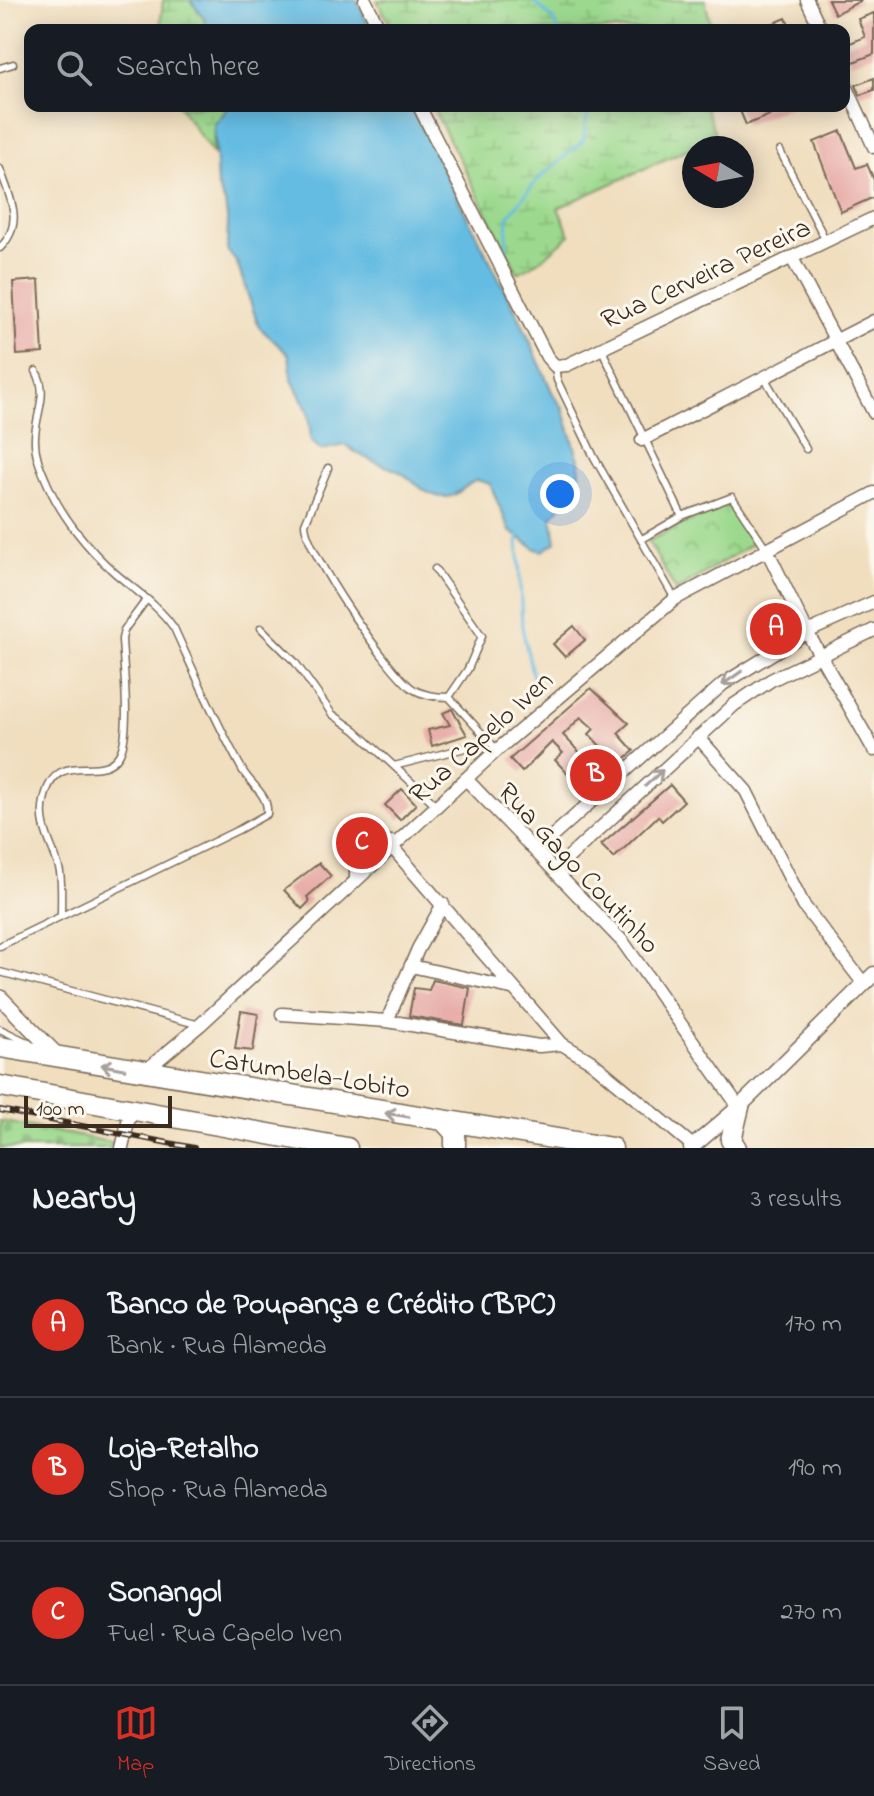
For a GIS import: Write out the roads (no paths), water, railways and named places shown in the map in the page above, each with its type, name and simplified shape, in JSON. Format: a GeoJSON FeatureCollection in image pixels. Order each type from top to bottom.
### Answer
{"type":"FeatureCollection","features":[{"type":"Feature","properties":{"kind":"highway","name":"Catumbela-Lobito"},"geometry":{"type":"LineString","coordinates":[[0,1047],[612,1148]]}},
{"type":"Feature","properties":{"kind":"highway"},"geometry":{"type":"LineString","coordinates":[[0,1086],[347,1148]]}},
{"type":"Feature","properties":{"kind":"highway"},"geometry":{"type":"LineString","coordinates":[[736,1148],[731,1140],[739,1107]]}},
{"type":"Feature","properties":{"kind":"highway"},"geometry":{"type":"LineString","coordinates":[[446,1123],[455,1133],[455,1148]]}},
{"type":"Feature","properties":{"kind":"street"},"geometry":{"type":"LineString","coordinates":[[365,0],[377,24]]}},
{"type":"Feature","properties":{"kind":"street"},"geometry":{"type":"LineString","coordinates":[[807,0],[818,24]]}},
{"type":"Feature","properties":{"kind":"street"},"geometry":{"type":"LineString","coordinates":[[850,94],[874,147]]}},
{"type":"Feature","properties":{"kind":"street"},"geometry":{"type":"LineString","coordinates":[[422,112],[543,349],[555,366]]}},
{"type":"Feature","properties":{"kind":"street","name":"Rua Cerveira Pereira"},"geometry":{"type":"LineString","coordinates":[[555,366],[567,365],[874,218]]}},
{"type":"Feature","properties":{"kind":"street"},"geometry":{"type":"LineString","coordinates":[[792,258],[874,413]]}},
{"type":"Feature","properties":{"kind":"street"},"geometry":{"type":"LineString","coordinates":[[642,440],[874,321]]}},
{"type":"Feature","properties":{"kind":"street","name":"Rua Capelo Iven"},"geometry":{"type":"LineString","coordinates":[[143,1073],[200,1025],[353,880],[466,779],[493,746],[675,599],[874,493]]}},
{"type":"Feature","properties":{"kind":"street"},"geometry":{"type":"LineString","coordinates":[[766,548],[807,632],[874,750]]}},
{"type":"Feature","properties":{"kind":"street"},"geometry":{"type":"LineString","coordinates":[[537,850],[723,684],[807,632],[874,602]]}},
{"type":"Feature","properties":{"kind":"street"},"geometry":{"type":"LineString","coordinates":[[556,869],[734,705],[819,654],[874,630]]}},
{"type":"Feature","properties":{"kind":"street"},"geometry":{"type":"LineString","coordinates":[[394,843],[511,988],[562,1044],[592,1062],[692,1147],[739,1107],[869,979],[804,906],[746,791],[698,737]]}},
{"type":"Feature","properties":{"kind":"street","name":"Rua Gago Coutinho"},"geometry":{"type":"LineString","coordinates":[[466,779],[623,942],[739,1107]]}},
{"type":"Feature","properties":{"kind":"street"},"geometry":{"type":"LineString","coordinates":[[387,1021],[443,904]]}},
{"type":"Feature","properties":{"kind":"street"},"geometry":{"type":"LineString","coordinates":[[411,966],[511,988]]}},
{"type":"Feature","properties":{"kind":"street"},"geometry":{"type":"LineString","coordinates":[[0,997],[58,1056]]}},
{"type":"Feature","properties":{"kind":"street"},"geometry":{"type":"LineString","coordinates":[[282,1014],[387,1021],[539,1046],[562,1044]]}},
{"type":"Feature","properties":{"kind":"street"},"geometry":{"type":"LineString","coordinates":[[122,1148],[131,1109]]}},
{"type":"Feature","properties":{"kind":"lane"},"geometry":{"type":"LineString","coordinates":[[0,68],[13,64]]}},
{"type":"Feature","properties":{"kind":"lane"},"geometry":{"type":"LineString","coordinates":[[780,151],[826,241]]}},
{"type":"Feature","properties":{"kind":"lane"},"geometry":{"type":"LineString","coordinates":[[0,169],[16,223],[12,235],[0,248]]}},
{"type":"Feature","properties":{"kind":"lane"},"geometry":{"type":"LineString","coordinates":[[601,348],[642,440],[682,516]]}},
{"type":"Feature","properties":{"kind":"lane"},"geometry":{"type":"LineString","coordinates":[[555,366],[557,380],[594,457],[675,599]]}},
{"type":"Feature","properties":{"kind":"lane"},"geometry":{"type":"LineString","coordinates":[[0,946],[267,814],[266,800],[245,773],[174,628],[95,552],[68,520],[50,489],[37,459],[35,436],[43,393],[36,371]]}},
{"type":"Feature","properties":{"kind":"lane"},"geometry":{"type":"LineString","coordinates":[[764,377],[806,449]]}},
{"type":"Feature","properties":{"kind":"lane"},"geometry":{"type":"LineString","coordinates":[[328,468],[305,524],[313,549],[360,624],[404,682],[423,694],[449,697],[493,746]]}},
{"type":"Feature","properties":{"kind":"lane"},"geometry":{"type":"LineString","coordinates":[[642,539],[682,516],[732,497],[766,548]]}},
{"type":"Feature","properties":{"kind":"lane"},"geometry":{"type":"LineString","coordinates":[[435,569],[480,628],[482,636],[468,669],[449,697]]}},
{"type":"Feature","properties":{"kind":"lane"},"geometry":{"type":"LineString","coordinates":[[61,915],[59,869],[46,837],[44,799],[53,778],[65,769],[105,766],[119,755],[124,742],[126,709],[122,639],[124,630],[147,599]]}},
{"type":"Feature","properties":{"kind":"lane"},"geometry":{"type":"LineString","coordinates":[[261,628],[295,662],[332,714],[437,806]]}},
{"type":"Feature","properties":{"kind":"lane"},"geometry":{"type":"LineString","coordinates":[[394,766],[493,746]]}},
{"type":"Feature","properties":{"kind":"lane"},"geometry":{"type":"LineString","coordinates":[[353,880],[353,853],[369,836],[394,843]]}},
{"type":"Feature","properties":{"kind":"lane"},"geometry":{"type":"LineString","coordinates":[[0,972],[200,1025]]}},
{"type":"Feature","properties":{"kind":"lane"},"geometry":{"type":"LineString","coordinates":[[0,1029],[58,1056]]}},
{"type":"Feature","properties":{"kind":"water"},"geometry":{"type":"Polygon","coordinates":[[[190,0],[357,0],[368,24],[206,24],[190,0]]]}},
{"type":"Feature","properties":{"kind":"water"},"geometry":{"type":"Polygon","coordinates":[[[225,112],[413,112],[522,323],[553,394],[563,408],[579,460],[580,474],[575,489],[552,517],[556,542],[543,551],[510,531],[490,484],[477,480],[453,495],[437,496],[425,491],[402,473],[364,457],[346,445],[321,450],[311,441],[308,411],[292,380],[289,355],[259,327],[237,263],[227,250],[228,224],[225,203],[217,186],[214,125],[225,112]]]}},
{"type":"Feature","properties":{"kind":"waterway"},"geometry":{"type":"LineString","coordinates":[[532,0],[555,24]]}},
{"type":"Feature","properties":{"kind":"waterway"},"geometry":{"type":"LineString","coordinates":[[505,262],[508,217],[537,180],[583,141],[588,112]]}},
{"type":"Feature","properties":{"kind":"waterway"},"geometry":{"type":"LineString","coordinates":[[518,537],[522,627],[533,677]]}},
{"type":"Feature","properties":{"kind":"railway"},"geometry":{"type":"LineString","coordinates":[[0,1110],[194,1148]]}},
{"type":"Feature","properties":{"kind":"place","name":"Banco de Poupança e Crédito (BPC)"},"geometry":{"type":"Point","coordinates":[776,629]}},
{"type":"Feature","properties":{"kind":"place","name":"Loja-Retalho"},"geometry":{"type":"Point","coordinates":[596,775]}},
{"type":"Feature","properties":{"kind":"place","name":"Sonangol"},"geometry":{"type":"Point","coordinates":[362,843]}}]}
